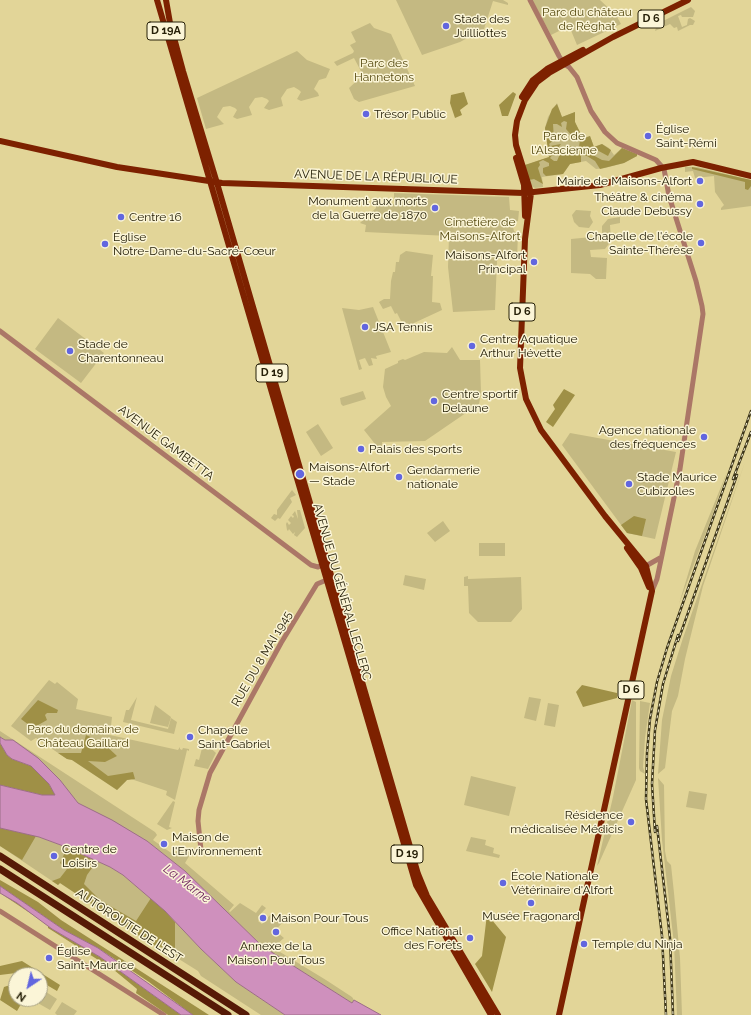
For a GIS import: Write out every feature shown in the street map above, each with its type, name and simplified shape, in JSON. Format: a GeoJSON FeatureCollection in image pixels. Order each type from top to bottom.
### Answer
{"type":"FeatureCollection","features":[{"type":"Feature","properties":{"kind":"highway","name":"AUTOROUTE DE L’EST"},"geometry":{"type":"LineString","coordinates":[[0,856],[246,1015]]}},
{"type":"Feature","properties":{"kind":"highway","name":"AUTOROUTE DE L’EST"},"geometry":{"type":"LineString","coordinates":[[0,869],[228,1015]]}},
{"type":"Feature","properties":{"kind":"main road","name":"AVENUE DU GÉNÉRAL LECLERC"},"geometry":{"type":"LineString","coordinates":[[157,0],[175,62],[203,148],[217,183],[279,407]]}},
{"type":"Feature","properties":{"kind":"main road","name":"AVENUE DU GÉNÉRAL LECLERC"},"geometry":{"type":"LineString","coordinates":[[166,0],[175,44],[203,148],[210,182],[314,525],[380,764],[416,885],[491,1015]]}},
{"type":"Feature","properties":{"kind":"main road","name":"D 6"},"geometry":{"type":"LineString","coordinates":[[559,1015],[652,591],[643,567],[541,430],[526,399],[520,368],[527,193],[516,145],[517,121],[525,100],[537,82],[563,62],[688,0]]}},
{"type":"Feature","properties":{"kind":"main road","name":"AVENUE DE LA RÉPUBLIQUE"},"geometry":{"type":"LineString","coordinates":[[0,141],[117,167],[217,183],[527,193],[600,185],[661,168],[693,162],[751,176]]}},
{"type":"Feature","properties":{"kind":"main road","name":"AVENUE DU GÉNÉRAL LECLERC"},"geometry":{"type":"LineString","coordinates":[[314,525],[322,565],[329,579],[421,884],[498,1015]]}},
{"type":"Feature","properties":{"kind":"main road","name":"D 6"},"geometry":{"type":"LineString","coordinates":[[643,567],[651,601]]}},
{"type":"Feature","properties":{"kind":"main road"},"geometry":{"type":"LineString","coordinates":[[380,764],[389,774]]}},
{"type":"Feature","properties":{"kind":"street"},"geometry":{"type":"LineString","coordinates":[[530,0],[563,62],[577,77],[591,111],[608,135],[617,143],[653,158],[665,172],[669,196],[696,281],[703,314],[680,469],[652,591]]}},
{"type":"Feature","properties":{"kind":"street","name":"AVENUE GAMBETTA"},"geometry":{"type":"LineString","coordinates":[[0,331],[311,565],[318,567],[322,565]]}},
{"type":"Feature","properties":{"kind":"street"},"geometry":{"type":"LineString","coordinates":[[643,567],[660,558]]}},
{"type":"Feature","properties":{"kind":"street","name":"RUE DU 8 MAI 1945"},"geometry":{"type":"LineString","coordinates":[[202,850],[198,821],[199,810],[210,773],[281,643],[317,584],[329,579]]}},
{"type":"Feature","properties":{"kind":"street"},"geometry":{"type":"LineString","coordinates":[[0,912],[164,1015]]}},
{"type":"Feature","properties":{"kind":"green space","name":"Stade des Juilliottes"},"geometry":{"type":"Polygon","coordinates":[[[396,0],[503,0],[508,3],[508,5],[493,1],[484,29],[460,42],[422,55],[396,0]]]}},
{"type":"Feature","properties":{"kind":"green space","name":"Parc du château de Réghat"},"geometry":{"type":"Polygon","coordinates":[[[532,0],[600,0],[616,15],[621,24],[577,45],[570,28],[567,27],[551,35],[532,0]]]}},
{"type":"Feature","properties":{"kind":"green space"},"geometry":{"type":"Polygon","coordinates":[[[691,7],[695,11],[693,17],[678,16],[682,27],[687,25],[688,19],[690,18],[695,21],[693,25],[678,31],[677,27],[674,28],[670,24],[655,31],[657,24],[691,7]]]}},
{"type":"Feature","properties":{"kind":"green space","name":"Parc des Hannetons"},"geometry":{"type":"Polygon","coordinates":[[[370,23],[374,28],[391,34],[415,86],[359,102],[354,99],[349,88],[363,75],[354,58],[337,66],[334,62],[353,53],[354,51],[350,45],[356,42],[351,32],[370,23]]]}},
{"type":"Feature","properties":{"kind":"green space"},"geometry":{"type":"Polygon","coordinates":[[[297,51],[307,60],[330,69],[326,78],[319,80],[314,89],[319,96],[301,101],[297,99],[301,92],[294,87],[287,89],[281,98],[283,106],[269,110],[264,108],[269,101],[267,99],[262,97],[255,98],[249,107],[252,115],[237,119],[233,117],[237,110],[235,108],[230,106],[223,107],[217,117],[224,124],[206,129],[197,98],[297,51]]]}},
{"type":"Feature","properties":{"kind":"green space","name":"Parc de l'Alsacienne"},"geometry":{"type":"Polygon","coordinates":[[[557,103],[562,117],[575,112],[575,122],[582,138],[590,136],[594,147],[602,144],[609,148],[614,155],[622,148],[637,154],[637,156],[624,163],[605,168],[596,169],[586,161],[570,164],[563,174],[542,177],[543,187],[535,188],[531,186],[525,165],[549,157],[545,128],[548,117],[557,103]]]}},
{"type":"Feature","properties":{"kind":"green space"},"geometry":{"type":"Polygon","coordinates":[[[685,167],[697,167],[751,180],[751,206],[721,210],[724,205],[715,192],[714,176],[695,178],[693,171],[685,172],[685,167]]]}},
{"type":"Feature","properties":{"kind":"green space","name":"Cimetière de Maisons-Alfort"},"geometry":{"type":"Polygon","coordinates":[[[394,193],[509,197],[510,210],[519,211],[518,221],[515,222],[513,227],[514,231],[518,234],[517,259],[499,258],[497,261],[495,310],[453,312],[448,267],[449,236],[365,232],[366,225],[360,223],[376,208],[376,203],[394,204],[394,193]]]}},
{"type":"Feature","properties":{"kind":"green space"},"geometry":{"type":"Polygon","coordinates":[[[576,210],[591,211],[590,216],[593,222],[589,228],[579,227],[574,222],[572,215],[576,210]]]}},
{"type":"Feature","properties":{"kind":"green space"},"geometry":{"type":"Polygon","coordinates":[[[620,217],[620,223],[610,225],[611,241],[605,249],[590,250],[591,257],[607,258],[606,279],[596,279],[590,274],[571,273],[571,239],[602,236],[602,226],[608,219],[620,217]]]}},
{"type":"Feature","properties":{"kind":"green space"},"geometry":{"type":"Polygon","coordinates":[[[406,251],[433,255],[431,276],[433,276],[432,302],[440,303],[442,310],[414,323],[409,333],[403,321],[401,321],[397,313],[395,314],[391,306],[383,309],[379,302],[384,299],[390,299],[391,281],[393,272],[395,272],[396,262],[399,262],[400,255],[406,251]]]}},
{"type":"Feature","properties":{"kind":"green space","name":"JSA Tennis"},"geometry":{"type":"Polygon","coordinates":[[[373,307],[391,352],[376,356],[377,359],[371,358],[373,365],[369,366],[365,358],[359,360],[362,369],[359,370],[342,308],[359,310],[373,307]]]}},
{"type":"Feature","properties":{"kind":"green space","name":"Stade de Charentonneau"},"geometry":{"type":"Polygon","coordinates":[[[58,318],[104,353],[81,383],[35,349],[58,318]]]}},
{"type":"Feature","properties":{"kind":"green space","name":"Centre sportif Delaune"},"geometry":{"type":"Polygon","coordinates":[[[452,347],[460,360],[480,360],[481,393],[479,404],[425,441],[382,442],[383,454],[364,430],[391,406],[383,387],[385,369],[398,363],[398,361],[403,359],[405,360],[424,352],[447,353],[452,347]]]}},
{"type":"Feature","properties":{"kind":"green space"},"geometry":{"type":"Polygon","coordinates":[[[363,391],[366,399],[343,406],[341,404],[340,398],[363,391]]]}},
{"type":"Feature","properties":{"kind":"green space"},"geometry":{"type":"Polygon","coordinates":[[[318,424],[333,448],[321,456],[306,432],[318,424]]]}},
{"type":"Feature","properties":{"kind":"green space","name":"Stade Maurice Cubizolles"},"geometry":{"type":"Polygon","coordinates":[[[570,433],[676,452],[655,539],[627,533],[562,445],[570,433]]]}},
{"type":"Feature","properties":{"kind":"green space"},"geometry":{"type":"Polygon","coordinates":[[[745,462],[703,586],[685,659],[678,696],[672,711],[665,768],[658,774],[662,720],[671,676],[745,462]]]}},
{"type":"Feature","properties":{"kind":"green space"},"geometry":{"type":"Polygon","coordinates":[[[727,472],[711,519],[679,604],[695,551],[727,472]]]}},
{"type":"Feature","properties":{"kind":"green space"},"geometry":{"type":"Polygon","coordinates":[[[292,490],[296,495],[290,498],[292,502],[280,519],[278,518],[275,521],[271,518],[274,514],[277,515],[277,510],[292,490]]]}},
{"type":"Feature","properties":{"kind":"green space"},"geometry":{"type":"Polygon","coordinates":[[[297,510],[300,510],[305,528],[297,537],[294,535],[295,532],[293,534],[289,529],[288,531],[287,530],[286,524],[287,522],[289,525],[291,523],[288,520],[291,516],[293,518],[294,516],[292,515],[295,511],[298,519],[297,510]]]}},
{"type":"Feature","properties":{"kind":"green space"},"geometry":{"type":"Polygon","coordinates":[[[443,521],[450,531],[435,542],[427,533],[443,521]]]}},
{"type":"Feature","properties":{"kind":"green space"},"geometry":{"type":"Polygon","coordinates":[[[479,543],[505,543],[505,556],[479,556],[479,543]]]}},
{"type":"Feature","properties":{"kind":"green space"},"geometry":{"type":"Polygon","coordinates":[[[405,575],[426,579],[424,590],[403,585],[405,575]]]}},
{"type":"Feature","properties":{"kind":"green space"},"geometry":{"type":"Polygon","coordinates":[[[468,576],[468,579],[521,577],[522,609],[511,622],[478,622],[469,613],[468,586],[464,586],[464,577],[468,576]]]}},
{"type":"Feature","properties":{"kind":"green space","name":"Parc du domaine de Château Gaillard"},"geometry":{"type":"Polygon","coordinates":[[[49,680],[55,684],[57,682],[78,699],[76,709],[112,717],[110,735],[178,750],[180,747],[182,750],[183,748],[189,749],[189,751],[187,750],[175,800],[166,795],[167,791],[131,779],[127,780],[117,790],[36,738],[31,741],[11,726],[49,680]]]}},
{"type":"Feature","properties":{"kind":"green space"},"geometry":{"type":"Polygon","coordinates":[[[137,697],[131,720],[168,729],[171,718],[177,722],[174,734],[123,722],[126,710],[129,710],[137,697]]]}},
{"type":"Feature","properties":{"kind":"green space"},"geometry":{"type":"Polygon","coordinates":[[[529,697],[541,699],[536,721],[524,718],[529,697]]]}},
{"type":"Feature","properties":{"kind":"green space"},"geometry":{"type":"Polygon","coordinates":[[[632,700],[636,702],[636,780],[597,866],[613,797],[632,700]]]}},
{"type":"Feature","properties":{"kind":"green space"},"geometry":{"type":"Polygon","coordinates":[[[640,701],[650,703],[645,738],[643,767],[645,774],[640,771],[639,768],[640,701]]]}},
{"type":"Feature","properties":{"kind":"green space"},"geometry":{"type":"Polygon","coordinates":[[[548,703],[559,705],[555,727],[544,725],[548,703]]]}},
{"type":"Feature","properties":{"kind":"green space"},"geometry":{"type":"Polygon","coordinates":[[[155,705],[171,717],[168,727],[150,723],[155,705]]]}},
{"type":"Feature","properties":{"kind":"green space"},"geometry":{"type":"Polygon","coordinates":[[[0,731],[155,832],[157,835],[153,840],[174,855],[180,846],[191,853],[185,863],[234,905],[229,911],[230,912],[240,903],[256,913],[262,905],[266,908],[258,917],[260,919],[258,921],[262,924],[271,914],[282,923],[273,933],[276,936],[278,933],[284,938],[270,950],[280,952],[326,980],[352,997],[354,1000],[352,1003],[262,946],[185,871],[147,841],[78,803],[47,767],[13,740],[5,740],[0,737],[0,731]]]}},
{"type":"Feature","properties":{"kind":"green space"},"geometry":{"type":"Polygon","coordinates":[[[205,743],[216,753],[208,769],[194,766],[196,759],[199,760],[203,744],[205,743]]]}},
{"type":"Feature","properties":{"kind":"green space"},"geometry":{"type":"Polygon","coordinates":[[[471,776],[516,787],[509,816],[464,805],[471,776]]]}},
{"type":"Feature","properties":{"kind":"green space"},"geometry":{"type":"Polygon","coordinates":[[[658,778],[664,785],[665,851],[667,861],[671,865],[674,893],[680,958],[682,1015],[677,1015],[674,944],[662,840],[658,778]]]}},
{"type":"Feature","properties":{"kind":"green space"},"geometry":{"type":"Polygon","coordinates":[[[689,791],[707,794],[704,810],[686,807],[689,791]]]}},
{"type":"Feature","properties":{"kind":"green space"},"geometry":{"type":"Polygon","coordinates":[[[173,801],[175,802],[169,827],[172,828],[167,830],[157,824],[173,801]]]}},
{"type":"Feature","properties":{"kind":"green space"},"geometry":{"type":"Polygon","coordinates":[[[0,828],[39,837],[66,847],[110,867],[123,875],[165,911],[201,949],[236,982],[285,1015],[261,1015],[201,976],[198,971],[158,946],[153,945],[60,883],[58,885],[0,846],[0,828]]]}},
{"type":"Feature","properties":{"kind":"green space"},"geometry":{"type":"Polygon","coordinates":[[[471,837],[486,840],[485,845],[494,848],[493,853],[500,855],[499,858],[466,851],[471,837]]]}},
{"type":"Feature","properties":{"kind":"green space"},"geometry":{"type":"Polygon","coordinates":[[[48,993],[57,999],[50,1010],[45,1007],[48,1007],[48,993]]]}},
{"type":"Feature","properties":{"kind":"green space"},"geometry":{"type":"Polygon","coordinates":[[[62,1002],[77,1011],[74,1015],[57,1015],[55,1013],[62,1002]]]}},
{"type":"Feature","properties":{"kind":"shaded area"},"geometry":{"type":"Polygon","coordinates":[[[464,92],[468,104],[460,110],[462,115],[455,118],[450,103],[451,95],[464,92]]]}},
{"type":"Feature","properties":{"kind":"shaded area"},"geometry":{"type":"Polygon","coordinates":[[[513,92],[516,94],[508,116],[502,116],[499,105],[513,92]]]}},
{"type":"Feature","properties":{"kind":"shaded area","name":"Parc de l'Alsacienne"},"geometry":{"type":"Polygon","coordinates":[[[557,104],[562,117],[575,112],[575,122],[580,132],[577,137],[573,137],[566,129],[567,122],[564,121],[561,123],[562,127],[557,124],[553,124],[554,140],[549,144],[550,146],[561,144],[550,158],[554,161],[557,161],[560,154],[572,153],[567,148],[570,146],[575,149],[579,147],[580,140],[590,136],[594,147],[602,144],[611,150],[608,156],[595,149],[592,151],[591,154],[602,160],[609,161],[622,148],[637,154],[637,156],[624,163],[600,169],[595,161],[587,156],[581,156],[581,162],[570,164],[563,174],[546,176],[543,173],[543,168],[549,166],[549,163],[543,160],[539,162],[540,165],[538,168],[543,184],[534,179],[529,180],[525,165],[549,157],[545,128],[552,109],[557,104]]]}},
{"type":"Feature","properties":{"kind":"shaded area"},"geometry":{"type":"Polygon","coordinates":[[[692,167],[751,180],[751,186],[748,190],[745,189],[745,182],[692,169],[692,167]]]}},
{"type":"Feature","properties":{"kind":"shaded area"},"geometry":{"type":"Polygon","coordinates":[[[564,389],[575,395],[553,427],[546,422],[555,409],[553,405],[564,389]]]}},
{"type":"Feature","properties":{"kind":"shaded area"},"geometry":{"type":"Polygon","coordinates":[[[634,516],[646,519],[642,536],[627,533],[621,525],[634,516]]]}},
{"type":"Feature","properties":{"kind":"shaded area"},"geometry":{"type":"Polygon","coordinates":[[[582,685],[617,693],[617,698],[583,707],[576,692],[582,685]]]}},
{"type":"Feature","properties":{"kind":"shaded area"},"geometry":{"type":"Polygon","coordinates":[[[38,700],[58,710],[57,713],[47,713],[45,715],[47,720],[33,728],[21,719],[38,700]]]}},
{"type":"Feature","properties":{"kind":"shaded area"},"geometry":{"type":"Polygon","coordinates":[[[86,735],[102,742],[117,756],[105,762],[88,761],[108,776],[133,772],[135,779],[127,780],[117,790],[72,760],[67,759],[58,753],[81,753],[86,735]]]}},
{"type":"Feature","properties":{"kind":"shaded area"},"geometry":{"type":"Polygon","coordinates":[[[0,743],[7,755],[12,759],[31,766],[49,784],[55,795],[42,795],[0,785],[0,743]]]}},
{"type":"Feature","properties":{"kind":"shaded area"},"geometry":{"type":"Polygon","coordinates":[[[0,828],[36,836],[22,860],[0,846],[0,828]]]}},
{"type":"Feature","properties":{"kind":"shaded area"},"geometry":{"type":"Polygon","coordinates":[[[67,848],[97,861],[87,875],[84,884],[100,900],[136,921],[151,898],[165,911],[175,922],[175,950],[153,945],[60,883],[58,885],[52,881],[60,878],[67,869],[60,863],[67,848]]]}},
{"type":"Feature","properties":{"kind":"shaded area"},"geometry":{"type":"Polygon","coordinates":[[[0,880],[38,902],[61,920],[209,1015],[193,1015],[149,982],[98,948],[64,930],[0,886],[0,880]]]}},
{"type":"Feature","properties":{"kind":"shaded area"},"geometry":{"type":"Polygon","coordinates":[[[0,893],[17,903],[45,923],[0,893]]]}},
{"type":"Feature","properties":{"kind":"shaded area"},"geometry":{"type":"Polygon","coordinates":[[[487,914],[506,937],[492,992],[475,964],[482,956],[487,914]]]}},
{"type":"Feature","properties":{"kind":"shaded area"},"geometry":{"type":"Polygon","coordinates":[[[48,926],[100,957],[181,1015],[168,1015],[136,993],[137,989],[114,970],[48,928],[48,926]]]}},
{"type":"Feature","properties":{"kind":"shaded area"},"geometry":{"type":"Polygon","coordinates":[[[22,961],[32,967],[8,967],[8,974],[0,975],[0,966],[22,961]]]}},
{"type":"Feature","properties":{"kind":"shaded area"},"geometry":{"type":"Polygon","coordinates":[[[48,977],[60,985],[57,991],[48,986],[48,977]]]}},
{"type":"Feature","properties":{"kind":"shaded area"},"geometry":{"type":"Polygon","coordinates":[[[8,986],[8,1005],[0,1000],[4,987],[8,986]]]}},
{"type":"Feature","properties":{"kind":"shaded area"},"geometry":{"type":"Polygon","coordinates":[[[11,1007],[19,1007],[17,1011],[11,1007]]]}},
{"type":"Feature","properties":{"kind":"water","name":"La Marne"},"geometry":{"type":"Polygon","coordinates":[[[0,737],[5,740],[13,740],[38,758],[60,780],[78,803],[112,820],[147,841],[185,871],[262,946],[352,1003],[354,1000],[381,1015],[285,1015],[236,982],[201,949],[165,911],[123,875],[110,867],[66,847],[39,837],[0,828],[0,785],[42,795],[55,795],[49,784],[31,766],[12,759],[7,755],[0,743],[0,737]]]}},
{"type":"Feature","properties":{"kind":"water"},"geometry":{"type":"Polygon","coordinates":[[[0,886],[64,930],[98,948],[193,1015],[181,1015],[100,957],[52,929],[17,903],[0,893],[0,886]]]}},
{"type":"Feature","properties":{"kind":"railway"},"geometry":{"type":"LineString","coordinates":[[666,1015],[662,936],[646,799],[647,753],[650,719],[657,682],[667,648],[751,411]]}},
{"type":"Feature","properties":{"kind":"railway"},"geometry":{"type":"LineString","coordinates":[[733,479],[751,432]]}},
{"type":"Feature","properties":{"kind":"railway"},"geometry":{"type":"LineString","coordinates":[[678,641],[737,475]]}},
{"type":"Feature","properties":{"kind":"railway"},"geometry":{"type":"LineString","coordinates":[[655,832],[652,784],[655,730],[663,684],[678,635]]}},
{"type":"Feature","properties":{"kind":"railway"},"geometry":{"type":"LineString","coordinates":[[657,826],[670,938],[673,1015]]}},
{"type":"Feature","properties":{"kind":"place","name":"Stade des Juilliottes"},"geometry":{"type":"Point","coordinates":[446,26]}},
{"type":"Feature","properties":{"kind":"place","name":"Trésor Public"},"geometry":{"type":"Point","coordinates":[366,114]}},
{"type":"Feature","properties":{"kind":"place","name":"Église Saint-Rémi"},"geometry":{"type":"Point","coordinates":[648,136]}},
{"type":"Feature","properties":{"kind":"place","name":"Mairie de Maisons-Alfort"},"geometry":{"type":"Point","coordinates":[700,181]}},
{"type":"Feature","properties":{"kind":"place","name":"Théâtre & cinéma Claude Debussy"},"geometry":{"type":"Point","coordinates":[700,204]}},
{"type":"Feature","properties":{"kind":"place","name":"Monument aux morts de la Guerre de 1870"},"geometry":{"type":"Point","coordinates":[435,208]}},
{"type":"Feature","properties":{"kind":"place","name":"Centre 16"},"geometry":{"type":"Point","coordinates":[121,217]}},
{"type":"Feature","properties":{"kind":"place","name":"Chapelle de l'école Sainte-Thérèse"},"geometry":{"type":"Point","coordinates":[701,243]}},
{"type":"Feature","properties":{"kind":"place","name":"Église Notre-Dame-du-Sacré-Cœur"},"geometry":{"type":"Point","coordinates":[105,244]}},
{"type":"Feature","properties":{"kind":"place","name":"Maisons-Alfort Principal"},"geometry":{"type":"Point","coordinates":[534,262]}},
{"type":"Feature","properties":{"kind":"place","name":"JSA Tennis"},"geometry":{"type":"Point","coordinates":[365,327]}},
{"type":"Feature","properties":{"kind":"place","name":"Centre Aquatique Arthur Hévette"},"geometry":{"type":"Point","coordinates":[472,346]}},
{"type":"Feature","properties":{"kind":"place","name":"Stade de Charentonneau"},"geometry":{"type":"Point","coordinates":[70,351]}},
{"type":"Feature","properties":{"kind":"place","name":"Centre sportif Delaune"},"geometry":{"type":"Point","coordinates":[434,401]}},
{"type":"Feature","properties":{"kind":"place","name":"Agence nationale des fréquences"},"geometry":{"type":"Point","coordinates":[704,437]}},
{"type":"Feature","properties":{"kind":"place","name":"Palais des sports"},"geometry":{"type":"Point","coordinates":[361,449]}},
{"type":"Feature","properties":{"kind":"place","name":"Maisons-Alfort — Stade"},"geometry":{"type":"Point","coordinates":[300,474]}},
{"type":"Feature","properties":{"kind":"place","name":"Gendarmerie nationale"},"geometry":{"type":"Point","coordinates":[399,477]}},
{"type":"Feature","properties":{"kind":"place","name":"Stade Maurice Cubizolles"},"geometry":{"type":"Point","coordinates":[629,484]}},
{"type":"Feature","properties":{"kind":"place","name":"Chapelle Saint-Gabriel"},"geometry":{"type":"Point","coordinates":[190,737]}},
{"type":"Feature","properties":{"kind":"place","name":"Résidence médicalisée Médicis"},"geometry":{"type":"Point","coordinates":[631,822]}},
{"type":"Feature","properties":{"kind":"place","name":"Maison de l'Environnement"},"geometry":{"type":"Point","coordinates":[164,844]}},
{"type":"Feature","properties":{"kind":"place","name":"Centre de Loisirs"},"geometry":{"type":"Point","coordinates":[54,856]}},
{"type":"Feature","properties":{"kind":"place","name":"École Nationale Vétérinaire d'Alfort"},"geometry":{"type":"Point","coordinates":[503,883]}},
{"type":"Feature","properties":{"kind":"place","name":"Musée Fragonard"},"geometry":{"type":"Point","coordinates":[531,903]}},
{"type":"Feature","properties":{"kind":"place","name":"Maison Pour Tous"},"geometry":{"type":"Point","coordinates":[263,918]}},
{"type":"Feature","properties":{"kind":"place","name":"Annexe de la Maison Pour Tous"},"geometry":{"type":"Point","coordinates":[276,932]}},
{"type":"Feature","properties":{"kind":"place","name":"Office National des Forêts"},"geometry":{"type":"Point","coordinates":[470,938]}},
{"type":"Feature","properties":{"kind":"place","name":"Temple du Ninja"},"geometry":{"type":"Point","coordinates":[584,944]}},
{"type":"Feature","properties":{"kind":"place","name":"Église Saint-Maurice"},"geometry":{"type":"Point","coordinates":[49,958]}}]}
